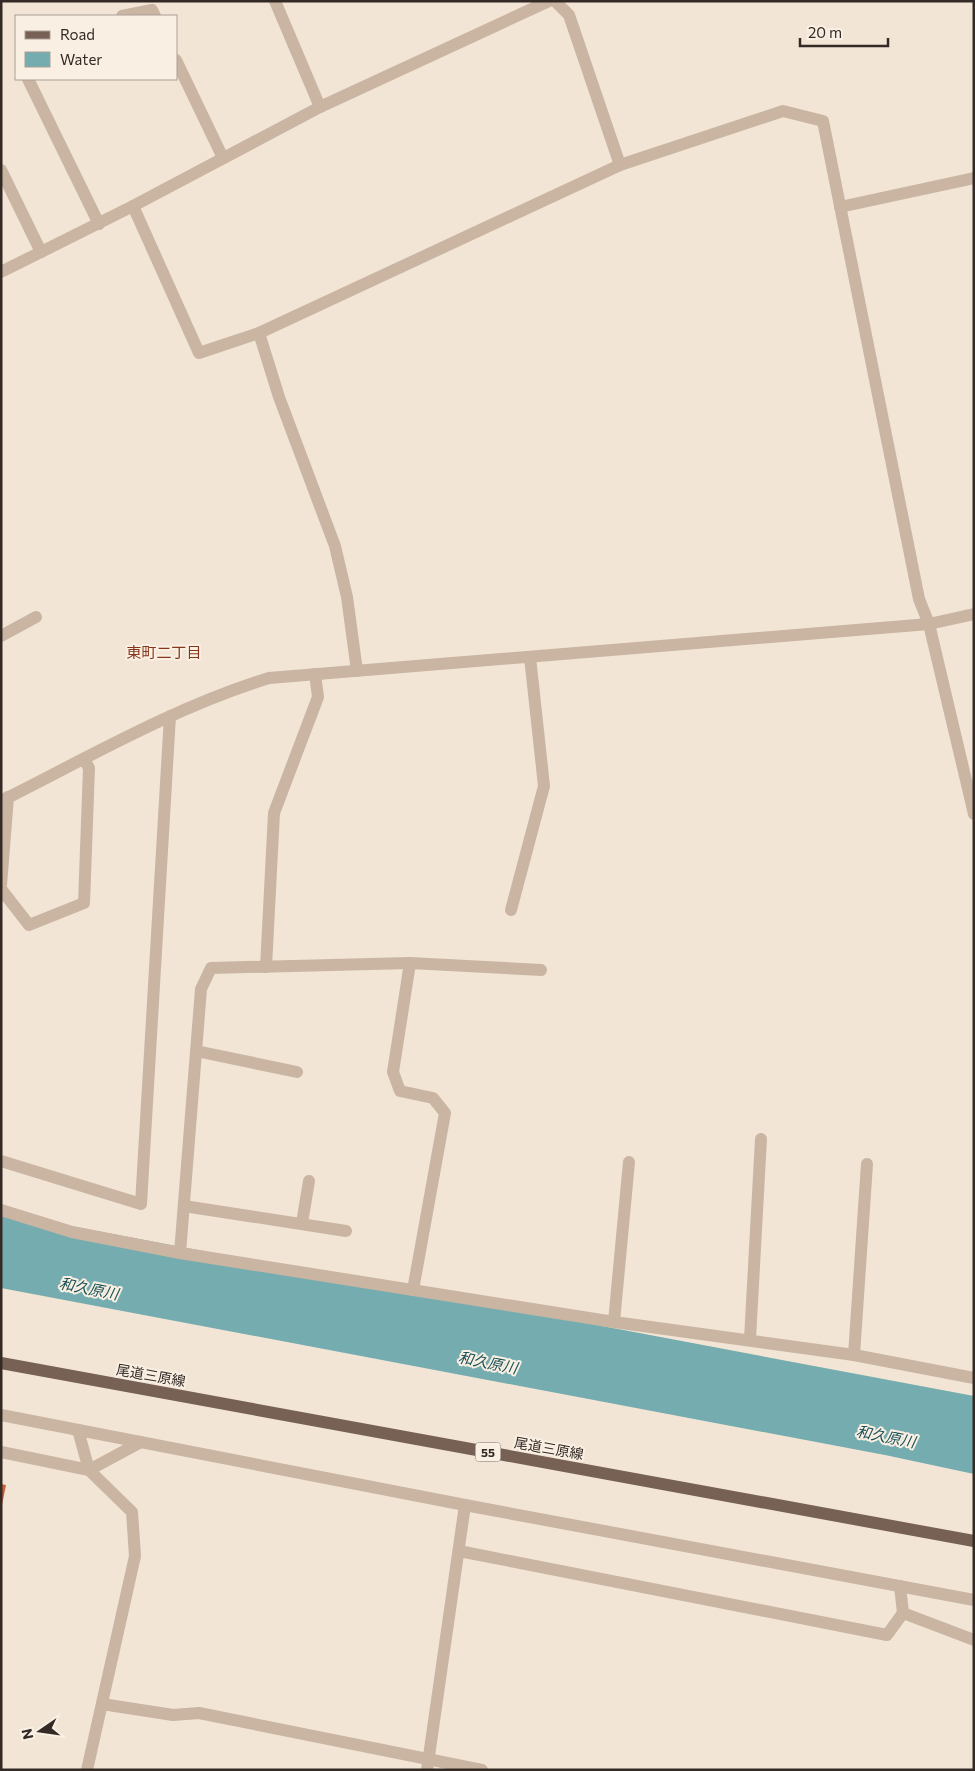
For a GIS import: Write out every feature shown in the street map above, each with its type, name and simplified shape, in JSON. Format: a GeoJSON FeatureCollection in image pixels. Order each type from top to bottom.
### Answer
{"type":"FeatureCollection","features":[{"type":"Feature","properties":{"kind":"main road","name":"尾道三原線"},"geometry":{"type":"LineString","coordinates":[[1,1363],[974,1541]]}},
{"type":"Feature","properties":{"kind":"street"},"geometry":{"type":"LineString","coordinates":[[275,1],[320,107]]}},
{"type":"Feature","properties":{"kind":"street"},"geometry":{"type":"LineString","coordinates":[[1,272],[133,206],[320,107],[550,1]]}},
{"type":"Feature","properties":{"kind":"street"},"geometry":{"type":"LineString","coordinates":[[555,1],[569,15],[620,165]]}},
{"type":"Feature","properties":{"kind":"street"},"geometry":{"type":"LineString","coordinates":[[127,15],[152,10],[154,15]]}},
{"type":"Feature","properties":{"kind":"street"},"geometry":{"type":"LineString","coordinates":[[178,64],[223,158]]}},
{"type":"Feature","properties":{"kind":"street"},"geometry":{"type":"LineString","coordinates":[[28,80],[98,224]]}},
{"type":"Feature","properties":{"kind":"street"},"geometry":{"type":"LineString","coordinates":[[133,206],[199,353],[260,333],[620,165],[783,111],[823,121],[919,599],[929,624],[974,814]]}},
{"type":"Feature","properties":{"kind":"street"},"geometry":{"type":"LineString","coordinates":[[1,170],[41,252]]}},
{"type":"Feature","properties":{"kind":"street"},"geometry":{"type":"LineString","coordinates":[[840,206],[974,178]]}},
{"type":"Feature","properties":{"kind":"street"},"geometry":{"type":"LineString","coordinates":[[260,333],[279,397],[335,546],[347,597],[357,671]]}},
{"type":"Feature","properties":{"kind":"street"},"geometry":{"type":"LineString","coordinates":[[84,760],[89,768],[84,903],[28,926],[1,887],[4,799],[170,716],[227,691],[269,678],[929,624],[974,614]]}},
{"type":"Feature","properties":{"kind":"street"},"geometry":{"type":"LineString","coordinates":[[1,636],[36,617]]}},
{"type":"Feature","properties":{"kind":"street"},"geometry":{"type":"LineString","coordinates":[[511,910],[544,786],[530,656]]}},
{"type":"Feature","properties":{"kind":"street"},"geometry":{"type":"LineString","coordinates":[[266,967],[274,813],[318,697],[315,674]]}},
{"type":"Feature","properties":{"kind":"street"},"geometry":{"type":"LineString","coordinates":[[1,1161],[141,1204],[170,716]]}},
{"type":"Feature","properties":{"kind":"street"},"geometry":{"type":"LineString","coordinates":[[410,963],[393,1072],[400,1091],[433,1098],[445,1113],[413,1290]]}},
{"type":"Feature","properties":{"kind":"street"},"geometry":{"type":"LineString","coordinates":[[180,1253],[201,989],[211,968],[410,963],[541,970]]}},
{"type":"Feature","properties":{"kind":"street"},"geometry":{"type":"LineString","coordinates":[[196,1051],[297,1072]]}},
{"type":"Feature","properties":{"kind":"street"},"geometry":{"type":"LineString","coordinates":[[750,1339],[761,1139]]}},
{"type":"Feature","properties":{"kind":"street"},"geometry":{"type":"LineString","coordinates":[[614,1322],[629,1162]]}},
{"type":"Feature","properties":{"kind":"street"},"geometry":{"type":"LineString","coordinates":[[854,1355],[867,1164]]}},
{"type":"Feature","properties":{"kind":"street"},"geometry":{"type":"LineString","coordinates":[[302,1223],[309,1181]]}},
{"type":"Feature","properties":{"kind":"street"},"geometry":{"type":"LineString","coordinates":[[184,1206],[346,1231]]}},
{"type":"Feature","properties":{"kind":"street"},"geometry":{"type":"LineString","coordinates":[[1,1210],[72,1232],[180,1253],[614,1322],[750,1339],[854,1355],[974,1378]]}},
{"type":"Feature","properties":{"kind":"street"},"geometry":{"type":"LineString","coordinates":[[1,1415],[465,1505],[974,1600]]}},
{"type":"Feature","properties":{"kind":"street"},"geometry":{"type":"LineString","coordinates":[[78,1430],[89,1470],[132,1512],[134,1556],[87,1770]]}},
{"type":"Feature","properties":{"kind":"street"},"geometry":{"type":"LineString","coordinates":[[1,1452],[89,1470],[141,1442]]}},
{"type":"Feature","properties":{"kind":"street"},"geometry":{"type":"LineString","coordinates":[[428,1764],[465,1505]]}},
{"type":"Feature","properties":{"kind":"street"},"geometry":{"type":"LineString","coordinates":[[458,1551],[888,1636],[903,1613],[900,1586]]}},
{"type":"Feature","properties":{"kind":"street"},"geometry":{"type":"LineString","coordinates":[[903,1613],[974,1640]]}},
{"type":"Feature","properties":{"kind":"street"},"geometry":{"type":"LineString","coordinates":[[102,1704],[173,1715],[199,1713],[428,1764],[482,1770]]}},
{"type":"Feature","properties":{"kind":"water","name":"和久原川"},"geometry":{"type":"Polygon","coordinates":[[[1,1213],[974,1396],[974,1474],[885,1455],[1,1288],[1,1213]]]}},
{"type":"Feature","properties":{"kind":"building"},"geometry":{"type":"Polygon","coordinates":[[[1,1484],[6,1485],[2,1505],[1,1505],[1,1484]]]}},
{"type":"Feature","properties":{"kind":"district","name":"東町二丁目"},"geometry":{"type":"Point","coordinates":[164,652]}}]}
